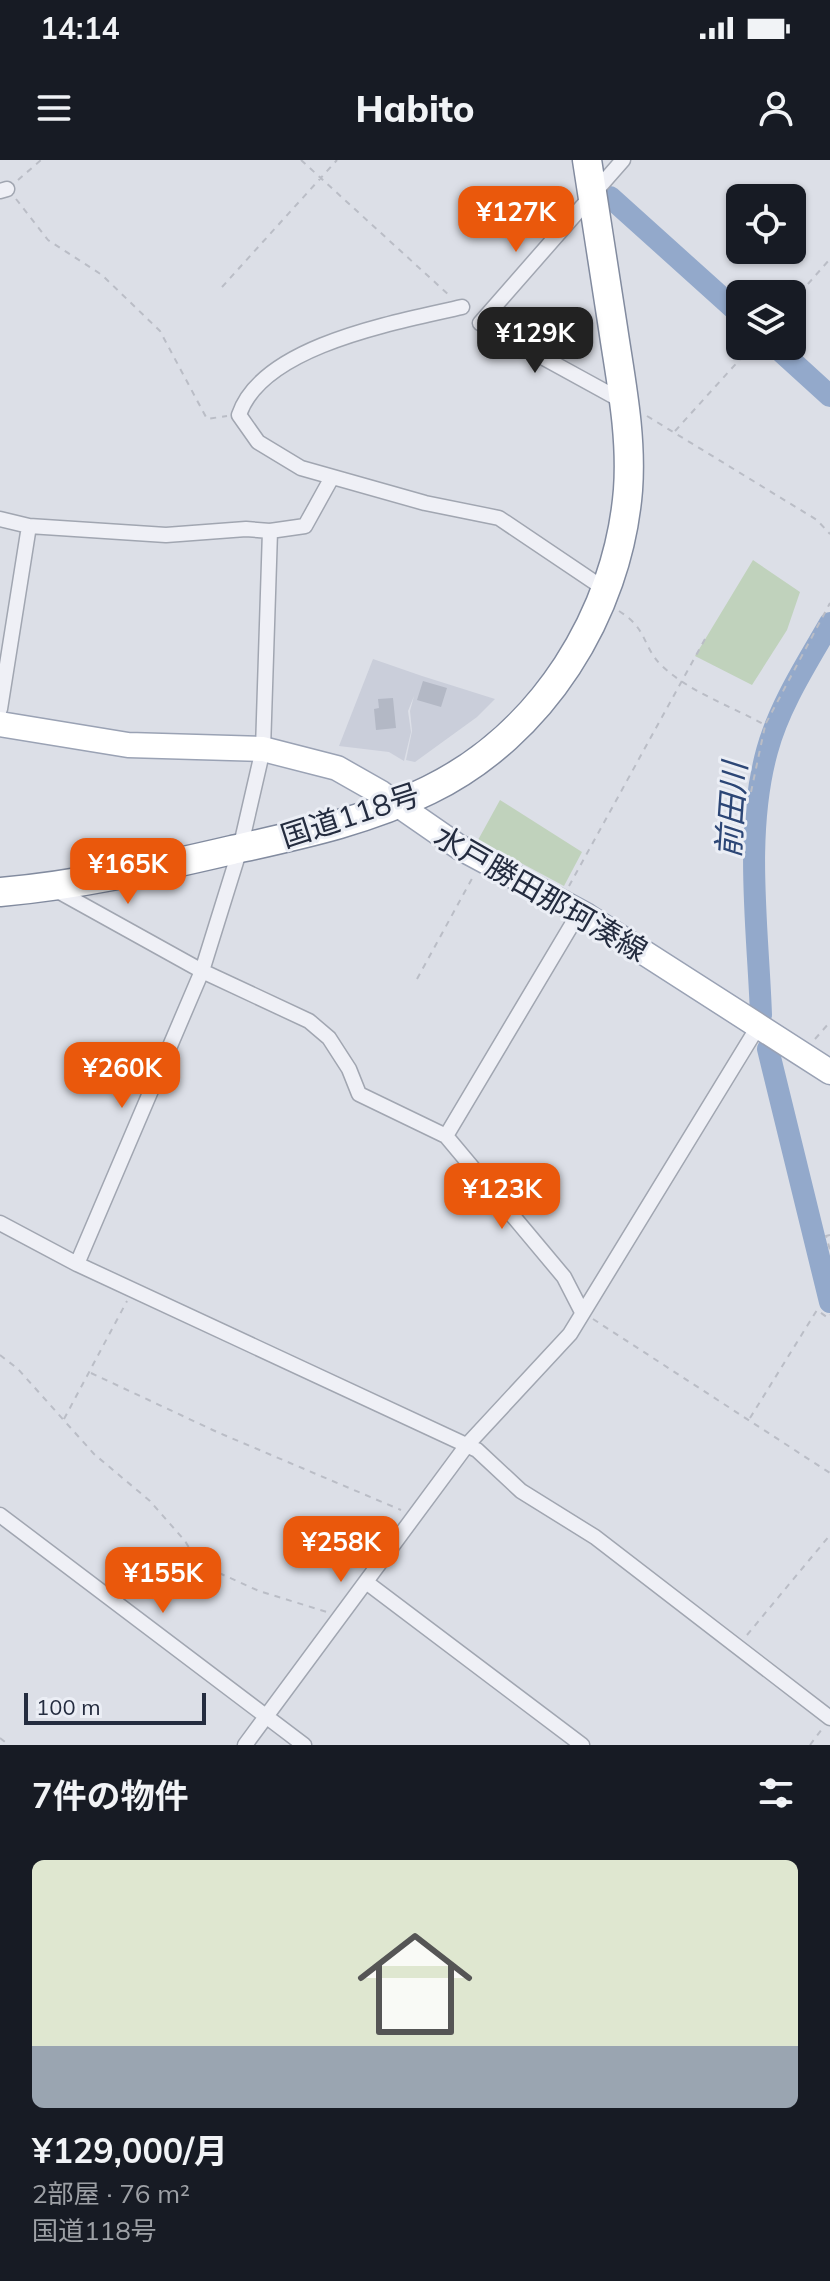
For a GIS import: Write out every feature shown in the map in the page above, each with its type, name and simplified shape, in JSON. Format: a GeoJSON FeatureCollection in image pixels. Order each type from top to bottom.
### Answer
{"type":"FeatureCollection","features":[{"type":"Feature","properties":{"kind":"highway","name":"国道118号"},"geometry":{"type":"LineString","coordinates":[[573,160],[587,201]]}},
{"type":"Feature","properties":{"kind":"highway","name":"国道118号"},"geometry":{"type":"LineString","coordinates":[[0,892],[242,839],[389,798],[444,761],[521,696],[561,647],[600,591],[615,487],[613,419],[617,398],[587,201],[587,160]]}},
{"type":"Feature","properties":{"kind":"highway","name":"国道118号"},"geometry":{"type":"LineString","coordinates":[[0,880],[40,882]]}},
{"type":"Feature","properties":{"kind":"main road","name":"水戸勝田那珂湊線"},"geometry":{"type":"LineString","coordinates":[[0,724],[128,745],[263,749],[325,763],[389,798],[483,860],[570,906],[830,1072]]}},
{"type":"Feature","properties":{"kind":"street"},"geometry":{"type":"LineString","coordinates":[[617,398],[480,323],[623,160]]}},
{"type":"Feature","properties":{"kind":"street"},"geometry":{"type":"LineString","coordinates":[[462,307],[342,337],[270,373],[246,394],[239,415],[258,442],[273,454],[331,479],[499,518],[600,591]]}},
{"type":"Feature","properties":{"kind":"street"},"geometry":{"type":"LineString","coordinates":[[0,519],[29,526],[166,535],[246,529],[270,531],[305,526],[331,479]]}},
{"type":"Feature","properties":{"kind":"street"},"geometry":{"type":"LineString","coordinates":[[0,709],[29,526]]}},
{"type":"Feature","properties":{"kind":"street"},"geometry":{"type":"LineString","coordinates":[[77,1264],[202,971],[242,839],[263,749],[270,531]]}},
{"type":"Feature","properties":{"kind":"street"},"geometry":{"type":"LineString","coordinates":[[40,882],[102,913],[202,971],[309,1021],[329,1038],[349,1069],[359,1094],[446,1136],[564,1277],[582,1312]]}},
{"type":"Feature","properties":{"kind":"street"},"geometry":{"type":"LineString","coordinates":[[446,1136],[570,906]]}},
{"type":"Feature","properties":{"kind":"street"},"geometry":{"type":"LineString","coordinates":[[245,1745],[467,1445],[570,1334],[759,1025]]}},
{"type":"Feature","properties":{"kind":"street"},"geometry":{"type":"LineString","coordinates":[[0,1223],[77,1264],[467,1445],[521,1491],[595,1537],[688,1607],[827,1723]]}},
{"type":"Feature","properties":{"kind":"street"},"geometry":{"type":"LineString","coordinates":[[0,1515],[304,1745]]}},
{"type":"Feature","properties":{"kind":"street"},"geometry":{"type":"LineString","coordinates":[[366,1582],[582,1745]]}},
{"type":"Feature","properties":{"kind":"path"},"geometry":{"type":"LineString","coordinates":[[41,160],[4,190],[48,240],[102,275],[160,331],[207,419],[239,415]]}},
{"type":"Feature","properties":{"kind":"path"},"geometry":{"type":"LineString","coordinates":[[301,160],[462,307]]}},
{"type":"Feature","properties":{"kind":"path"},"geometry":{"type":"LineString","coordinates":[[222,287],[337,160]]}},
{"type":"Feature","properties":{"kind":"path"},"geometry":{"type":"LineString","coordinates":[[806,286],[830,259]]}},
{"type":"Feature","properties":{"kind":"path"},"geometry":{"type":"LineString","coordinates":[[674,432],[739,360]]}},
{"type":"Feature","properties":{"kind":"path"},"geometry":{"type":"LineString","coordinates":[[617,398],[817,520],[830,534]]}},
{"type":"Feature","properties":{"kind":"path"},"geometry":{"type":"LineString","coordinates":[[600,591],[642,628],[658,662],[684,683],[765,725]]}},
{"type":"Feature","properties":{"kind":"path"},"geometry":{"type":"LineString","coordinates":[[751,792],[765,725],[830,603]]}},
{"type":"Feature","properties":{"kind":"path"},"geometry":{"type":"LineString","coordinates":[[570,906],[705,639]]}},
{"type":"Feature","properties":{"kind":"path"},"geometry":{"type":"LineString","coordinates":[[417,979],[483,860]]}},
{"type":"Feature","properties":{"kind":"path"},"geometry":{"type":"LineString","coordinates":[[802,1054],[830,1022]]}},
{"type":"Feature","properties":{"kind":"path"},"geometry":{"type":"LineString","coordinates":[[830,1235],[826,1236],[830,1250]]}},
{"type":"Feature","properties":{"kind":"path"},"geometry":{"type":"LineString","coordinates":[[64,1420],[133,1290]]}},
{"type":"Feature","properties":{"kind":"path"},"geometry":{"type":"LineString","coordinates":[[750,1419],[817,1310],[829,1316]]}},
{"type":"Feature","properties":{"kind":"path"},"geometry":{"type":"LineString","coordinates":[[582,1312],[830,1473]]}},
{"type":"Feature","properties":{"kind":"path"},"geometry":{"type":"LineString","coordinates":[[0,1355],[18,1369],[94,1454],[150,1501],[185,1541],[199,1564],[259,1591],[340,1617]]}},
{"type":"Feature","properties":{"kind":"path"},"geometry":{"type":"LineString","coordinates":[[91,1373],[217,1432],[414,1517]]}},
{"type":"Feature","properties":{"kind":"path"},"geometry":{"type":"LineString","coordinates":[[737,1648],[830,1535]]}},
{"type":"Feature","properties":{"kind":"path"},"geometry":{"type":"LineString","coordinates":[[810,1745],[827,1723]]}},
{"type":"Feature","properties":{"kind":"path"},"geometry":{"type":"LineString","coordinates":[[0,1738],[9,1745]]}},
{"type":"Feature","properties":{"kind":"shaded area"},"geometry":{"type":"Polygon","coordinates":[[[373,659],[495,699],[477,717],[415,762],[406,760],[412,731],[410,711],[414,696],[408,711],[411,732],[404,761],[389,752],[339,746],[373,659]]]}},
{"type":"Feature","properties":{"kind":"green space"},"geometry":{"type":"Polygon","coordinates":[[[753,560],[800,592],[787,630],[752,685],[695,656],[753,560]]]}},
{"type":"Feature","properties":{"kind":"green space"},"geometry":{"type":"Polygon","coordinates":[[[500,800],[582,852],[564,886],[478,840],[500,800]]]}},
{"type":"Feature","properties":{"kind":"building"},"geometry":{"type":"Polygon","coordinates":[[[423,681],[447,688],[441,707],[417,700],[423,681]]]}},
{"type":"Feature","properties":{"kind":"building"},"geometry":{"type":"Polygon","coordinates":[[[393,698],[396,728],[376,730],[374,709],[379,708],[378,699],[393,698]]]}},
{"type":"Feature","properties":{"kind":"waterway","name":"前田川"},"geometry":{"type":"LineString","coordinates":[[610,197],[726,301]]}},
{"type":"Feature","properties":{"kind":"waterway","name":"前田川"},"geometry":{"type":"LineString","coordinates":[[790,360],[830,396]]}},
{"type":"Feature","properties":{"kind":"waterway","name":"前田川"},"geometry":{"type":"LineString","coordinates":[[761,1015],[754,882],[760,783],[772,734],[794,685],[830,623]]}},
{"type":"Feature","properties":{"kind":"waterway","name":"前田川"},"geometry":{"type":"LineString","coordinates":[[768,1049],[830,1302]]}}]}
